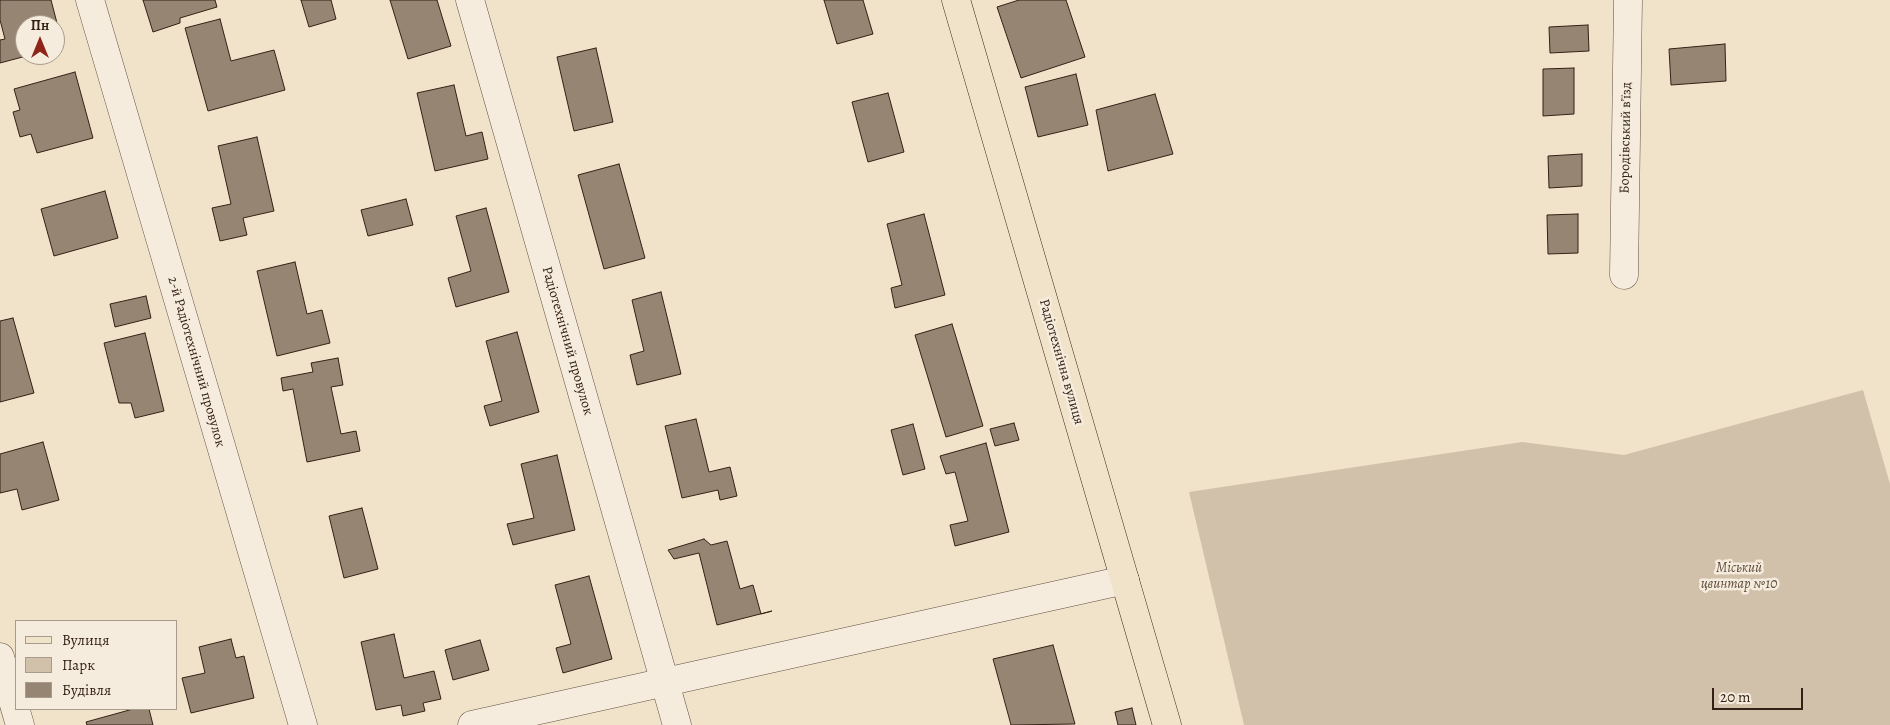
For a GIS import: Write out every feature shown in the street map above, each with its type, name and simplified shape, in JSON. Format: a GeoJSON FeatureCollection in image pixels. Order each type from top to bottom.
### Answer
{"type":"FeatureCollection","features":[{"type":"Feature","properties":{"kind":"main road","name":"Радіотехнічна вулиця"},"geometry":{"type":"LineString","coordinates":[[956,0],[1167,725]]}},
{"type":"Feature","properties":{"kind":"street","name":"2-й Радіотехнічний провулок"},"geometry":{"type":"LineString","coordinates":[[90,0],[303,725]]}},
{"type":"Feature","properties":{"kind":"street","name":"Радіотехнічний провулок"},"geometry":{"type":"LineString","coordinates":[[470,0],[664,683],[678,725]]}},
{"type":"Feature","properties":{"kind":"street","name":"Бородівський в’їзд"},"geometry":{"type":"LineString","coordinates":[[1624,275],[1628,0]]}},
{"type":"Feature","properties":{"kind":"street"},"geometry":{"type":"LineString","coordinates":[[472,725],[1125,580]]}},
{"type":"Feature","properties":{"kind":"street"},"geometry":{"type":"LineString","coordinates":[[0,657],[15,708]]}},
{"type":"Feature","properties":{"kind":"street"},"geometry":{"type":"LineString","coordinates":[[16,710],[20,725]]}},
{"type":"Feature","properties":{"kind":"green space","name":"Міський цвинтар №10"},"geometry":{"type":"Polygon","coordinates":[[[1863,390],[1890,484],[1890,725],[1244,725],[1189,492],[1522,442],[1624,455],[1863,390]]]}},
{"type":"Feature","properties":{"kind":"building"},"geometry":{"type":"Polygon","coordinates":[[[0,0],[51,0],[55,15],[15,15],[15,59],[0,63],[0,40],[5,39],[0,20],[0,0]]]}},
{"type":"Feature","properties":{"kind":"building"},"geometry":{"type":"Polygon","coordinates":[[[143,0],[215,0],[217,7],[180,18],[180,23],[153,32],[143,0]]]}},
{"type":"Feature","properties":{"kind":"building"},"geometry":{"type":"Polygon","coordinates":[[[301,0],[331,0],[336,19],[309,27],[301,0]]]}},
{"type":"Feature","properties":{"kind":"building"},"geometry":{"type":"Polygon","coordinates":[[[390,0],[437,0],[451,46],[408,59],[390,0]]]}},
{"type":"Feature","properties":{"kind":"building"},"geometry":{"type":"Polygon","coordinates":[[[824,0],[863,0],[873,34],[837,44],[824,0]]]}},
{"type":"Feature","properties":{"kind":"building"},"geometry":{"type":"Polygon","coordinates":[[[1019,0],[1066,0],[1085,57],[1021,78],[997,7],[1019,0]]]}},
{"type":"Feature","properties":{"kind":"building"},"geometry":{"type":"Polygon","coordinates":[[[220,19],[231,61],[274,50],[285,90],[208,111],[185,28],[220,19]]]}},
{"type":"Feature","properties":{"kind":"building"},"geometry":{"type":"Polygon","coordinates":[[[1588,25],[1589,51],[1550,53],[1549,27],[1588,25]]]}},
{"type":"Feature","properties":{"kind":"building"},"geometry":{"type":"Polygon","coordinates":[[[1725,44],[1726,81],[1671,85],[1669,49],[1725,44]]]}},
{"type":"Feature","properties":{"kind":"building"},"geometry":{"type":"Polygon","coordinates":[[[596,48],[613,122],[574,131],[557,57],[596,48]]]}},
{"type":"Feature","properties":{"kind":"building"},"geometry":{"type":"Polygon","coordinates":[[[1574,68],[1574,114],[1543,116],[1543,69],[1574,68]]]}},
{"type":"Feature","properties":{"kind":"building"},"geometry":{"type":"Polygon","coordinates":[[[75,72],[93,138],[37,153],[31,134],[20,137],[13,112],[20,110],[14,89],[75,72]]]}},
{"type":"Feature","properties":{"kind":"building"},"geometry":{"type":"Polygon","coordinates":[[[1076,74],[1088,125],[1038,137],[1025,87],[1076,74]]]}},
{"type":"Feature","properties":{"kind":"building"},"geometry":{"type":"Polygon","coordinates":[[[454,85],[466,136],[482,132],[488,159],[435,171],[417,93],[454,85]]]}},
{"type":"Feature","properties":{"kind":"building"},"geometry":{"type":"Polygon","coordinates":[[[888,93],[904,152],[868,162],[852,102],[888,93]]]}},
{"type":"Feature","properties":{"kind":"building"},"geometry":{"type":"Polygon","coordinates":[[[1155,94],[1173,154],[1108,171],[1096,110],[1155,94]]]}},
{"type":"Feature","properties":{"kind":"building"},"geometry":{"type":"Polygon","coordinates":[[[257,137],[274,211],[243,218],[247,235],[220,241],[212,208],[231,204],[218,146],[257,137]]]}},
{"type":"Feature","properties":{"kind":"building"},"geometry":{"type":"Polygon","coordinates":[[[1582,154],[1582,186],[1549,188],[1548,156],[1582,154]]]}},
{"type":"Feature","properties":{"kind":"building"},"geometry":{"type":"Polygon","coordinates":[[[619,164],[645,258],[604,269],[578,175],[619,164]]]}},
{"type":"Feature","properties":{"kind":"building"},"geometry":{"type":"Polygon","coordinates":[[[105,191],[118,238],[54,256],[41,209],[105,191]]]}},
{"type":"Feature","properties":{"kind":"building"},"geometry":{"type":"Polygon","coordinates":[[[406,199],[413,225],[368,236],[361,210],[406,199]]]}},
{"type":"Feature","properties":{"kind":"building"},"geometry":{"type":"Polygon","coordinates":[[[486,208],[509,292],[456,307],[448,278],[471,271],[456,216],[486,208]]]}},
{"type":"Feature","properties":{"kind":"building"},"geometry":{"type":"Polygon","coordinates":[[[924,214],[945,295],[895,308],[891,288],[902,285],[887,224],[924,214]]]}},
{"type":"Feature","properties":{"kind":"building"},"geometry":{"type":"Polygon","coordinates":[[[1578,214],[1578,253],[1548,254],[1547,215],[1578,214]]]}},
{"type":"Feature","properties":{"kind":"building"},"geometry":{"type":"Polygon","coordinates":[[[295,262],[307,314],[322,310],[330,343],[277,356],[257,271],[295,262]]]}},
{"type":"Feature","properties":{"kind":"building"},"geometry":{"type":"Polygon","coordinates":[[[661,292],[681,374],[637,385],[630,355],[644,351],[632,300],[661,292]]]}},
{"type":"Feature","properties":{"kind":"building"},"geometry":{"type":"Polygon","coordinates":[[[146,296],[151,318],[115,327],[110,304],[146,296]]]}},
{"type":"Feature","properties":{"kind":"building"},"geometry":{"type":"Polygon","coordinates":[[[13,318],[34,393],[0,402],[0,321],[13,318]]]}},
{"type":"Feature","properties":{"kind":"building"},"geometry":{"type":"Polygon","coordinates":[[[952,324],[983,426],[946,437],[915,335],[952,324]]]}},
{"type":"Feature","properties":{"kind":"building"},"geometry":{"type":"Polygon","coordinates":[[[517,332],[539,412],[490,426],[484,406],[502,401],[486,341],[517,332]]]}},
{"type":"Feature","properties":{"kind":"building"},"geometry":{"type":"Polygon","coordinates":[[[145,333],[164,411],[135,418],[131,403],[119,403],[104,343],[145,333]]]}},
{"type":"Feature","properties":{"kind":"building"},"geometry":{"type":"Polygon","coordinates":[[[338,358],[343,385],[331,387],[341,434],[356,431],[360,451],[307,462],[293,389],[283,391],[281,378],[313,372],[311,363],[338,358]]]}},
{"type":"Feature","properties":{"kind":"building"},"geometry":{"type":"Polygon","coordinates":[[[696,419],[709,472],[730,467],[737,496],[720,500],[718,490],[682,498],[665,426],[696,419]]]}},
{"type":"Feature","properties":{"kind":"building"},"geometry":{"type":"Polygon","coordinates":[[[1014,423],[1019,440],[995,446],[990,429],[1014,423]]]}},
{"type":"Feature","properties":{"kind":"building"},"geometry":{"type":"Polygon","coordinates":[[[913,424],[925,469],[903,475],[891,430],[913,424]]]}},
{"type":"Feature","properties":{"kind":"building"},"geometry":{"type":"Polygon","coordinates":[[[43,442],[59,500],[22,510],[17,489],[0,493],[0,454],[43,442]]]}},
{"type":"Feature","properties":{"kind":"building"},"geometry":{"type":"Polygon","coordinates":[[[986,443],[1009,532],[955,546],[950,525],[968,521],[955,472],[946,474],[940,456],[986,443]]]}},
{"type":"Feature","properties":{"kind":"building"},"geometry":{"type":"Polygon","coordinates":[[[557,455],[575,530],[513,545],[507,524],[534,518],[521,464],[557,455]]]}},
{"type":"Feature","properties":{"kind":"building"},"geometry":{"type":"Polygon","coordinates":[[[362,508],[378,569],[344,578],[329,516],[362,508]]]}},
{"type":"Feature","properties":{"kind":"building"},"geometry":{"type":"Polygon","coordinates":[[[704,539],[711,545],[727,541],[740,589],[753,585],[761,614],[717,625],[699,553],[674,559],[668,550],[704,539]]]}},
{"type":"Feature","properties":{"kind":"building"},"geometry":{"type":"Polygon","coordinates":[[[589,576],[612,659],[563,673],[556,648],[571,644],[555,585],[589,576]]]}},
{"type":"Feature","properties":{"kind":"building"},"geometry":{"type":"Polygon","coordinates":[[[394,634],[404,678],[434,671],[441,699],[423,703],[425,711],[403,716],[401,705],[376,710],[361,642],[394,634]]]}},
{"type":"Feature","properties":{"kind":"building"},"geometry":{"type":"Polygon","coordinates":[[[231,639],[236,658],[244,656],[254,698],[191,713],[182,678],[205,673],[199,647],[231,639]]]}},
{"type":"Feature","properties":{"kind":"building"},"geometry":{"type":"Polygon","coordinates":[[[480,640],[489,670],[453,680],[445,650],[480,640]]]}},
{"type":"Feature","properties":{"kind":"building"},"geometry":{"type":"Polygon","coordinates":[[[1053,645],[1075,724],[1011,725],[993,659],[1053,645]]]}},
{"type":"Feature","properties":{"kind":"building"},"geometry":{"type":"Polygon","coordinates":[[[1132,708],[1136,725],[1118,725],[1115,712],[1132,708]]]}},
{"type":"Feature","properties":{"kind":"building"},"geometry":{"type":"Polygon","coordinates":[[[129,710],[149,710],[153,725],[87,725],[86,722],[129,710]]]}}]}
